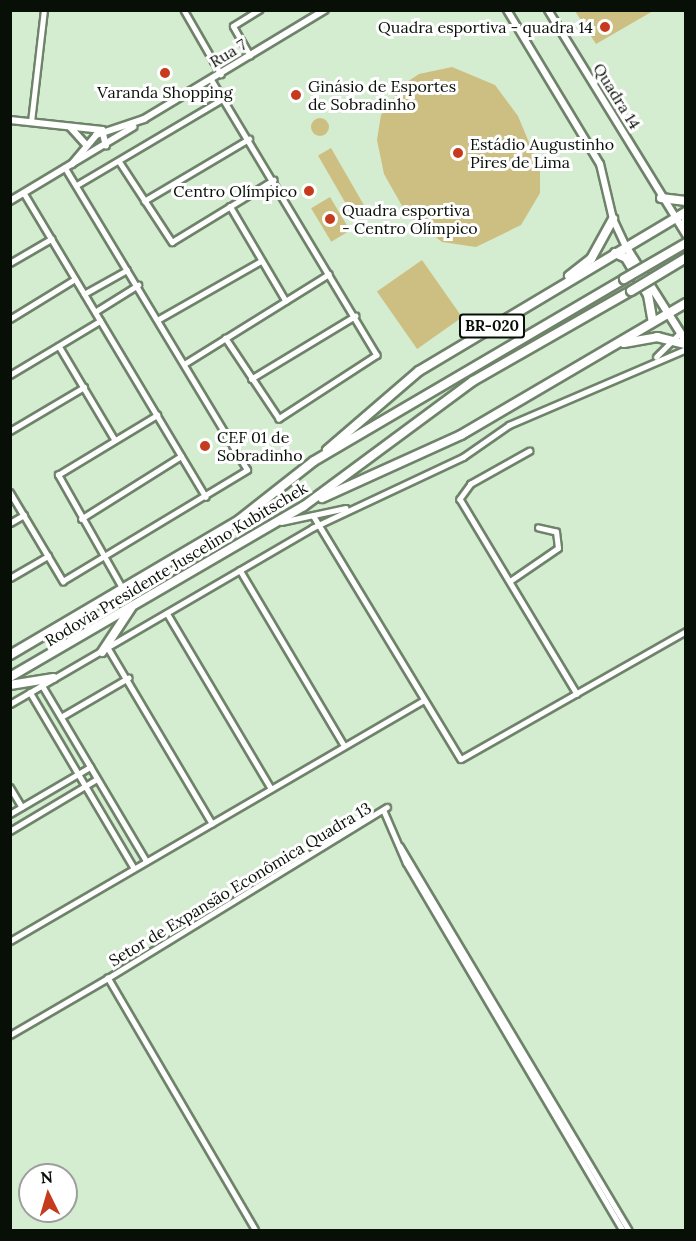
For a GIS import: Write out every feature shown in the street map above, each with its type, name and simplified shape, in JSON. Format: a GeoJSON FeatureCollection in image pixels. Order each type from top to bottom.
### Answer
{"type":"FeatureCollection","features":[{"type":"Feature","properties":{"kind":"highway"},"geometry":{"type":"LineString","coordinates":[[661,198],[686,201]]}},
{"type":"Feature","properties":{"kind":"highway"},"geometry":{"type":"LineString","coordinates":[[686,214],[686,225]]}},
{"type":"Feature","properties":{"kind":"highway","name":"BR-020"},"geometry":{"type":"LineString","coordinates":[[314,461],[404,381],[541,296],[686,214]]}},
{"type":"Feature","properties":{"kind":"highway"},"geometry":{"type":"LineString","coordinates":[[541,296],[591,259],[613,219]]}},
{"type":"Feature","properties":{"kind":"highway","name":"Rodovia Presidente Juscelino Kubitschek"},"geometry":{"type":"LineString","coordinates":[[10,655],[239,520],[314,461],[686,243]]}},
{"type":"Feature","properties":{"kind":"highway"},"geometry":{"type":"LineString","coordinates":[[615,254],[626,258],[648,295],[653,322]]}},
{"type":"Feature","properties":{"kind":"highway","name":"Rodovia Presidente Juscelino Kubitschek"},"geometry":{"type":"LineString","coordinates":[[10,677],[304,506],[472,381],[686,258]]}},
{"type":"Feature","properties":{"kind":"highway","name":"BR-020"},"geometry":{"type":"LineString","coordinates":[[304,506],[460,435],[686,303]]}},
{"type":"Feature","properties":{"kind":"highway"},"geometry":{"type":"LineString","coordinates":[[609,349],[647,337],[677,338],[686,343]]}},
{"type":"Feature","properties":{"kind":"highway"},"geometry":{"type":"LineString","coordinates":[[105,650],[133,605]]}},
{"type":"Feature","properties":{"kind":"highway"},"geometry":{"type":"LineString","coordinates":[[10,685],[53,678]]}},
{"type":"Feature","properties":{"kind":"main road","name":"Rua 7"},"geometry":{"type":"LineString","coordinates":[[10,201],[103,147],[144,119],[325,10]]}},
{"type":"Feature","properties":{"kind":"main road"},"geometry":{"type":"LineString","coordinates":[[507,10],[600,164],[613,219],[626,247],[666,314],[677,338]]}},
{"type":"Feature","properties":{"kind":"main road","name":"Quadra 14"},"geometry":{"type":"LineString","coordinates":[[548,10],[661,198],[676,218]]}},
{"type":"Feature","properties":{"kind":"main road","name":"Rua 7"},"geometry":{"type":"LineString","coordinates":[[72,164],[87,145],[105,131],[144,119]]}},
{"type":"Feature","properties":{"kind":"main road"},"geometry":{"type":"LineString","coordinates":[[10,120],[105,131],[103,147],[87,145],[69,127]]}},
{"type":"Feature","properties":{"kind":"main road"},"geometry":{"type":"LineString","coordinates":[[676,218],[686,234]]}},
{"type":"Feature","properties":{"kind":"street"},"geometry":{"type":"LineString","coordinates":[[31,122],[44,10]]}},
{"type":"Feature","properties":{"kind":"street"},"geometry":{"type":"LineString","coordinates":[[184,10],[221,74]]}},
{"type":"Feature","properties":{"kind":"street"},"geometry":{"type":"LineString","coordinates":[[250,56],[233,26],[259,10]]}},
{"type":"Feature","properties":{"kind":"street"},"geometry":{"type":"LineString","coordinates":[[211,79],[377,355],[279,419],[225,338]]}},
{"type":"Feature","properties":{"kind":"street"},"geometry":{"type":"LineString","coordinates":[[77,185],[224,98]]}},
{"type":"Feature","properties":{"kind":"street"},"geometry":{"type":"LineString","coordinates":[[144,201],[249,139]]}},
{"type":"Feature","properties":{"kind":"street"},"geometry":{"type":"LineString","coordinates":[[119,161],[172,242],[273,180]]}},
{"type":"Feature","properties":{"kind":"street"},"geometry":{"type":"LineString","coordinates":[[10,492],[63,581],[206,497],[247,470],[186,363],[65,168]]}},
{"type":"Feature","properties":{"kind":"street"},"geometry":{"type":"LineString","coordinates":[[24,193],[206,497]]}},
{"type":"Feature","properties":{"kind":"street"},"geometry":{"type":"LineString","coordinates":[[230,206],[286,302]]}},
{"type":"Feature","properties":{"kind":"street"},"geometry":{"type":"LineString","coordinates":[[10,262],[51,239]]}},
{"type":"Feature","properties":{"kind":"street"},"geometry":{"type":"LineString","coordinates":[[159,319],[261,261]]}},
{"type":"Feature","properties":{"kind":"street"},"geometry":{"type":"LineString","coordinates":[[84,294],[127,270]]}},
{"type":"Feature","properties":{"kind":"street"},"geometry":{"type":"LineString","coordinates":[[186,363],[329,274]]}},
{"type":"Feature","properties":{"kind":"street"},"geometry":{"type":"LineString","coordinates":[[10,320],[75,279]]}},
{"type":"Feature","properties":{"kind":"street"},"geometry":{"type":"LineString","coordinates":[[95,312],[138,285]]}},
{"type":"Feature","properties":{"kind":"street"},"geometry":{"type":"LineString","coordinates":[[251,379],[355,316]]}},
{"type":"Feature","properties":{"kind":"street"},"geometry":{"type":"LineString","coordinates":[[10,375],[100,321]]}},
{"type":"Feature","properties":{"kind":"street"},"geometry":{"type":"LineString","coordinates":[[652,361],[677,338]]}},
{"type":"Feature","properties":{"kind":"street"},"geometry":{"type":"LineString","coordinates":[[59,346],[115,440]]}},
{"type":"Feature","properties":{"kind":"street"},"geometry":{"type":"LineString","coordinates":[[10,704],[318,525],[463,457],[509,426],[652,361],[686,349]]}},
{"type":"Feature","properties":{"kind":"street"},"geometry":{"type":"LineString","coordinates":[[10,431],[84,387]]}},
{"type":"Feature","properties":{"kind":"street"},"geometry":{"type":"LineString","coordinates":[[123,588],[103,558],[58,475],[157,415]]}},
{"type":"Feature","properties":{"kind":"street"},"geometry":{"type":"LineString","coordinates":[[530,451],[460,495],[577,694]]}},
{"type":"Feature","properties":{"kind":"street"},"geometry":{"type":"LineString","coordinates":[[81,519],[181,456]]}},
{"type":"Feature","properties":{"kind":"street"},"geometry":{"type":"LineString","coordinates":[[274,523],[355,507]]}},
{"type":"Feature","properties":{"kind":"street"},"geometry":{"type":"LineString","coordinates":[[10,523],[24,515]]}},
{"type":"Feature","properties":{"kind":"street"},"geometry":{"type":"LineString","coordinates":[[313,515],[455,756],[465,759],[686,631]]}},
{"type":"Feature","properties":{"kind":"street"},"geometry":{"type":"LineString","coordinates":[[510,581],[558,548],[556,532],[538,528]]}},
{"type":"Feature","properties":{"kind":"street"},"geometry":{"type":"LineString","coordinates":[[10,578],[48,556]]}},
{"type":"Feature","properties":{"kind":"street"},"geometry":{"type":"LineString","coordinates":[[240,570],[344,745]]}},
{"type":"Feature","properties":{"kind":"street"},"geometry":{"type":"LineString","coordinates":[[167,613],[271,788]]}},
{"type":"Feature","properties":{"kind":"street"},"geometry":{"type":"LineString","coordinates":[[105,650],[128,678],[212,823]]}},
{"type":"Feature","properties":{"kind":"street"},"geometry":{"type":"LineString","coordinates":[[61,717],[128,678]]}},
{"type":"Feature","properties":{"kind":"street"},"geometry":{"type":"LineString","coordinates":[[42,685],[146,860]]}},
{"type":"Feature","properties":{"kind":"street"},"geometry":{"type":"LineString","coordinates":[[30,692],[134,868]]}},
{"type":"Feature","properties":{"kind":"street"},"geometry":{"type":"LineString","coordinates":[[10,941],[422,701]]}},
{"type":"Feature","properties":{"kind":"street"},"geometry":{"type":"LineString","coordinates":[[10,814],[90,766]]}},
{"type":"Feature","properties":{"kind":"street"},"geometry":{"type":"LineString","coordinates":[[10,831],[97,779]]}},
{"type":"Feature","properties":{"kind":"street"},"geometry":{"type":"LineString","coordinates":[[10,787],[22,807]]}},
{"type":"Feature","properties":{"kind":"street","name":"Setor de Expansão Econômica Quadra 13"},"geometry":{"type":"LineString","coordinates":[[255,1230],[108,978],[385,809],[396,842]]}},
{"type":"Feature","properties":{"kind":"street"},"geometry":{"type":"LineString","coordinates":[[396,842],[622,1230]]}},
{"type":"Feature","properties":{"kind":"street"},"geometry":{"type":"LineString","coordinates":[[396,842],[439,904],[629,1230]]}},
{"type":"Feature","properties":{"kind":"street"},"geometry":{"type":"LineString","coordinates":[[10,1035],[108,978]]}},
{"type":"Feature","properties":{"kind":"shaded area","name":"Quadra esportiva - quadra 14"},"geometry":{"type":"Polygon","coordinates":[[[575,11],[653,11],[596,44],[575,11]]]}},
{"type":"Feature","properties":{"kind":"shaded area","name":"Estádio Augustinho Pires de Lima"},"geometry":{"type":"Polygon","coordinates":[[[452,67],[495,85],[518,116],[540,169],[540,193],[521,225],[476,247],[442,242],[406,213],[384,174],[377,140],[381,115],[404,84],[419,74],[452,67]]]}},
{"type":"Feature","properties":{"kind":"shaded area"},"geometry":{"type":"Polygon","coordinates":[[[320,118],[326,121],[329,127],[326,133],[320,136],[314,133],[311,127],[314,121],[320,118]]]}},
{"type":"Feature","properties":{"kind":"shaded area"},"geometry":{"type":"Polygon","coordinates":[[[331,148],[368,211],[355,219],[318,156],[331,148]]]}},
{"type":"Feature","properties":{"kind":"shaded area","name":"Quadra esportiva - Centro Olímpico"},"geometry":{"type":"Polygon","coordinates":[[[330,197],[350,230],[331,242],[311,208],[330,197]]]}},
{"type":"Feature","properties":{"kind":"shaded area"},"geometry":{"type":"Polygon","coordinates":[[[422,260],[462,317],[417,349],[377,292],[422,260]]]}},
{"type":"Feature","properties":{"kind":"place","name":"Quadra esportiva - quadra 14"},"geometry":{"type":"Point","coordinates":[605,27]}},
{"type":"Feature","properties":{"kind":"place","name":"Varanda Shopping"},"geometry":{"type":"Point","coordinates":[165,73]}},
{"type":"Feature","properties":{"kind":"place","name":"Ginásio de Esportes de Sobradinho"},"geometry":{"type":"Point","coordinates":[296,95]}},
{"type":"Feature","properties":{"kind":"place","name":"Estádio Augustinho Pires de Lima"},"geometry":{"type":"Point","coordinates":[458,153]}},
{"type":"Feature","properties":{"kind":"place","name":"Centro Olímpico"},"geometry":{"type":"Point","coordinates":[309,191]}},
{"type":"Feature","properties":{"kind":"place","name":"Quadra esportiva - Centro Olímpico"},"geometry":{"type":"Point","coordinates":[330,219]}},
{"type":"Feature","properties":{"kind":"place","name":"CEF 01 de Sobradinho"},"geometry":{"type":"Point","coordinates":[205,446]}}]}
